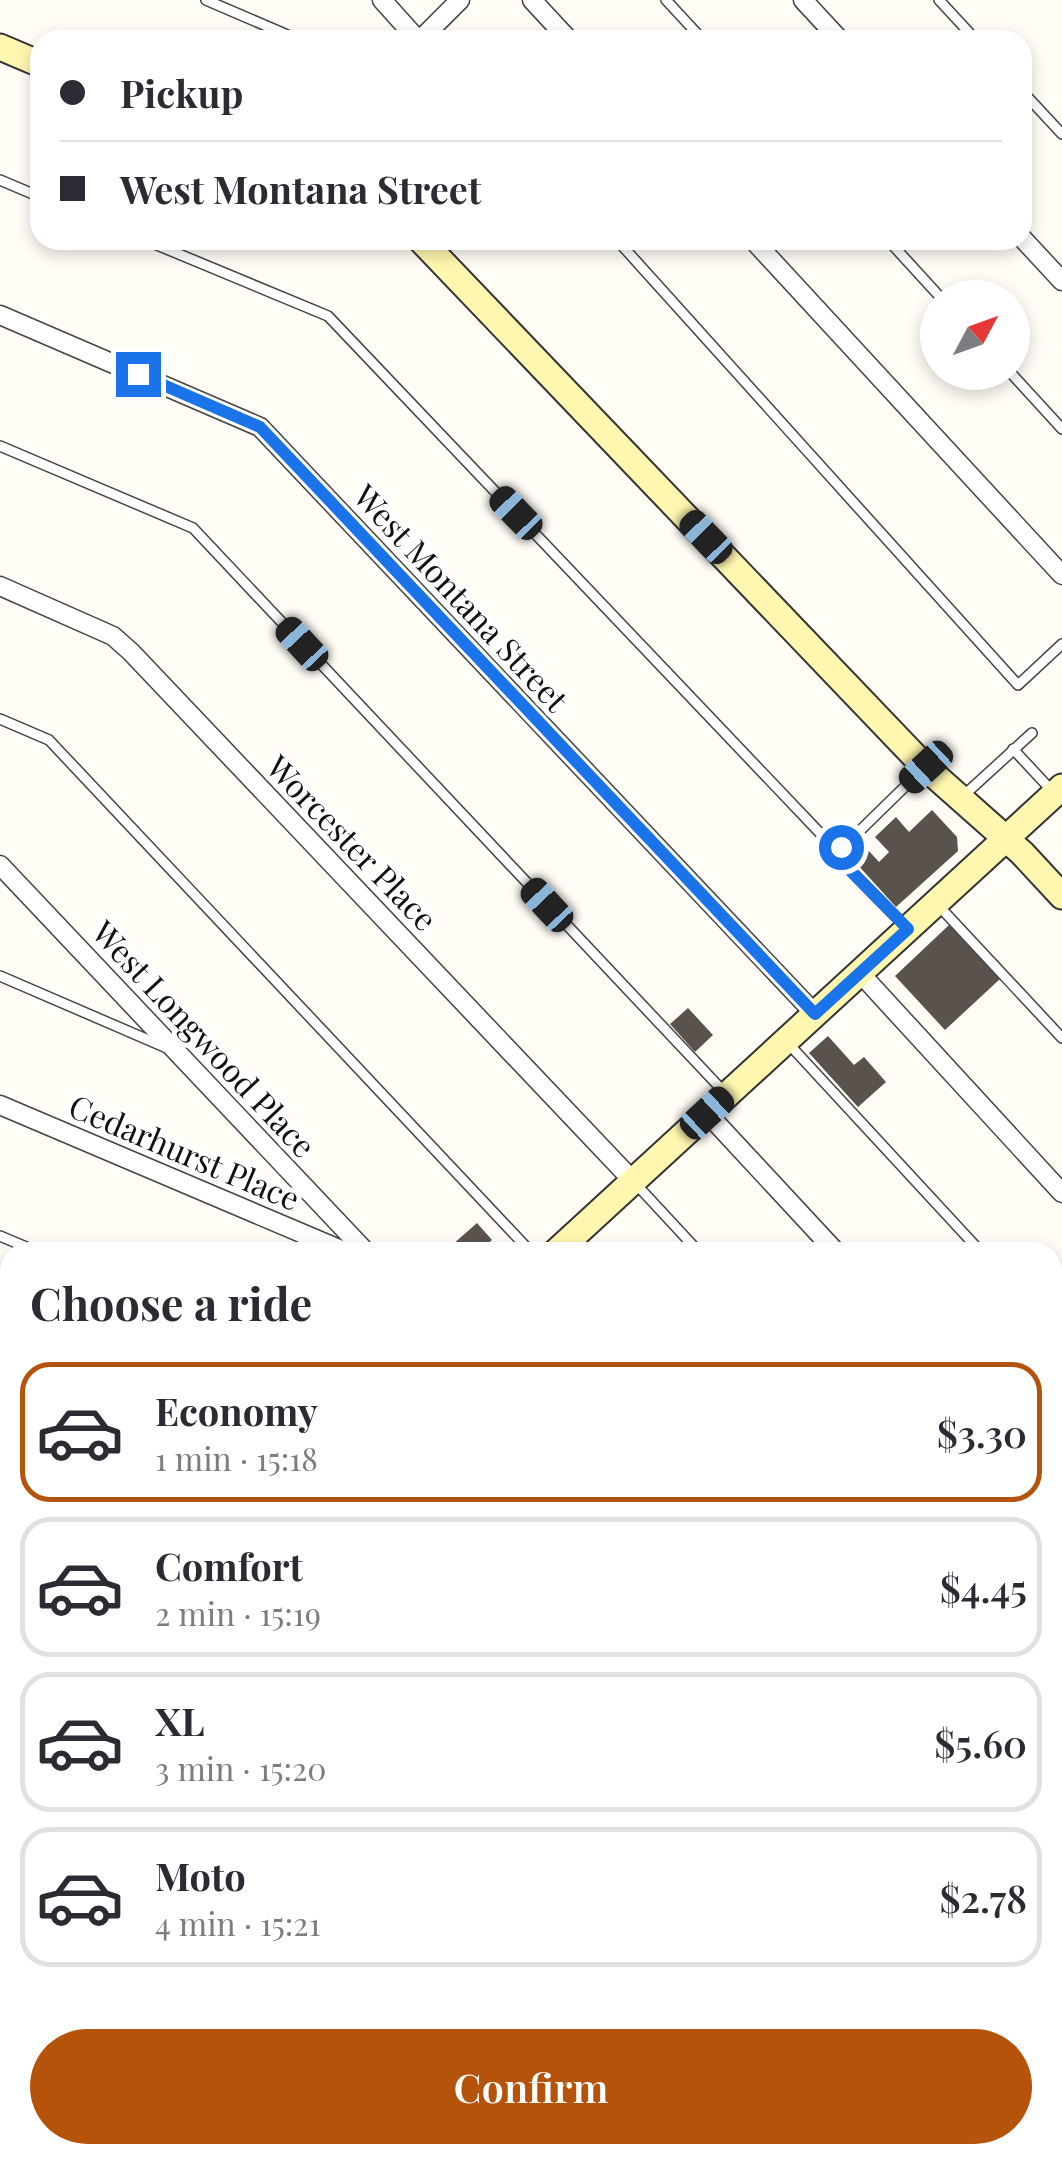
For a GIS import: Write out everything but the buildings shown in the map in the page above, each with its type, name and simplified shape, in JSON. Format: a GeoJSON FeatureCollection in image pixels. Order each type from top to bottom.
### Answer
{"type":"FeatureCollection","features":[{"type":"Feature","properties":{"kind":"street"},"geometry":{"type":"LineString","coordinates":[[382,0],[410,30]]}},
{"type":"Feature","properties":{"kind":"street"},"geometry":{"type":"LineString","coordinates":[[429,30],[460,0]]}},
{"type":"Feature","properties":{"kind":"street"},"geometry":{"type":"LineString","coordinates":[[532,0],[560,30]]}},
{"type":"Feature","properties":{"kind":"street"},"geometry":{"type":"LineString","coordinates":[[803,0],[831,30]]}},
{"type":"Feature","properties":{"kind":"street"},"geometry":{"type":"LineString","coordinates":[[0,46],[30,60]]}},
{"type":"Feature","properties":{"kind":"street"},"geometry":{"type":"LineString","coordinates":[[1032,249],[1062,281]]}},
{"type":"Feature","properties":{"kind":"street"},"geometry":{"type":"LineString","coordinates":[[431,250],[926,767],[1006,838],[1062,896]]}},
{"type":"Feature","properties":{"kind":"street"},"geometry":{"type":"LineString","coordinates":[[763,250],[1062,575]]}},
{"type":"Feature","properties":{"kind":"street","name":"West Montana Street"},"geometry":{"type":"LineString","coordinates":[[0,315],[260,427],[815,1014]]}},
{"type":"Feature","properties":{"kind":"street","name":"Worcester Place"},"geometry":{"type":"LineString","coordinates":[[0,586],[104,631],[132,652],[634,1181]]}},
{"type":"Feature","properties":{"kind":"street"},"geometry":{"type":"LineString","coordinates":[[567,1242],[1058,791]]}},
{"type":"Feature","properties":{"kind":"street","name":"West Longwood Place"},"geometry":{"type":"LineString","coordinates":[[0,865],[356,1242]]}},
{"type":"Feature","properties":{"kind":"street"},"geometry":{"type":"LineString","coordinates":[[860,973],[1062,1193]]}},
{"type":"Feature","properties":{"kind":"street"},"geometry":{"type":"LineString","coordinates":[[717,1104],[775,1186],[827,1242]]}},
{"type":"Feature","properties":{"kind":"street","name":"Cedarhurst Place"},"geometry":{"type":"LineString","coordinates":[[0,1105],[322,1242]]}},
{"type":"Feature","properties":{"kind":"lane"},"geometry":{"type":"LineString","coordinates":[[206,0],[276,30]]}},
{"type":"Feature","properties":{"kind":"lane"},"geometry":{"type":"LineString","coordinates":[[666,0],[694,30]]}},
{"type":"Feature","properties":{"kind":"lane"},"geometry":{"type":"LineString","coordinates":[[939,0],[967,30]]}},
{"type":"Feature","properties":{"kind":"lane"},"geometry":{"type":"LineString","coordinates":[[1032,102],[1062,134]]}},
{"type":"Feature","properties":{"kind":"lane"},"geometry":{"type":"LineString","coordinates":[[0,180],[30,193]]}},
{"type":"Feature","properties":{"kind":"lane"},"geometry":{"type":"LineString","coordinates":[[168,250],[328,316],[908,929]]}},
{"type":"Feature","properties":{"kind":"lane"},"geometry":{"type":"LineString","coordinates":[[626,250],[1018,685],[1062,644]]}},
{"type":"Feature","properties":{"kind":"lane"},"geometry":{"type":"LineString","coordinates":[[897,250],[925,280]]}},
{"type":"Feature","properties":{"kind":"lane"},"geometry":{"type":"LineString","coordinates":[[1026,390],[1062,429]]}},
{"type":"Feature","properties":{"kind":"lane"},"geometry":{"type":"LineString","coordinates":[[0,446],[193,528],[717,1104]]}},
{"type":"Feature","properties":{"kind":"lane"},"geometry":{"type":"LineString","coordinates":[[0,719],[48,740],[522,1242]]}},
{"type":"Feature","properties":{"kind":"lane"},"geometry":{"type":"LineString","coordinates":[[959,800],[1032,733]]}},
{"type":"Feature","properties":{"kind":"lane"},"geometry":{"type":"LineString","coordinates":[[1013,749],[1058,791]]}},
{"type":"Feature","properties":{"kind":"lane"},"geometry":{"type":"LineString","coordinates":[[838,852],[926,767]]}},
{"type":"Feature","properties":{"kind":"lane"},"geometry":{"type":"LineString","coordinates":[[936,902],[1062,1038]]}},
{"type":"Feature","properties":{"kind":"lane"},"geometry":{"type":"LineString","coordinates":[[0,976],[176,1052]]}},
{"type":"Feature","properties":{"kind":"lane"},"geometry":{"type":"LineString","coordinates":[[786,1041],[972,1242]]}},
{"type":"Feature","properties":{"kind":"lane"},"geometry":{"type":"LineString","coordinates":[[634,1181],[690,1242]]}},
{"type":"Feature","properties":{"kind":"route"},"geometry":{"type":"LineString","coordinates":[[138,374],[260,427],[815,1014],[908,929],[845,865],[838,852],[841,847]]}}]}
